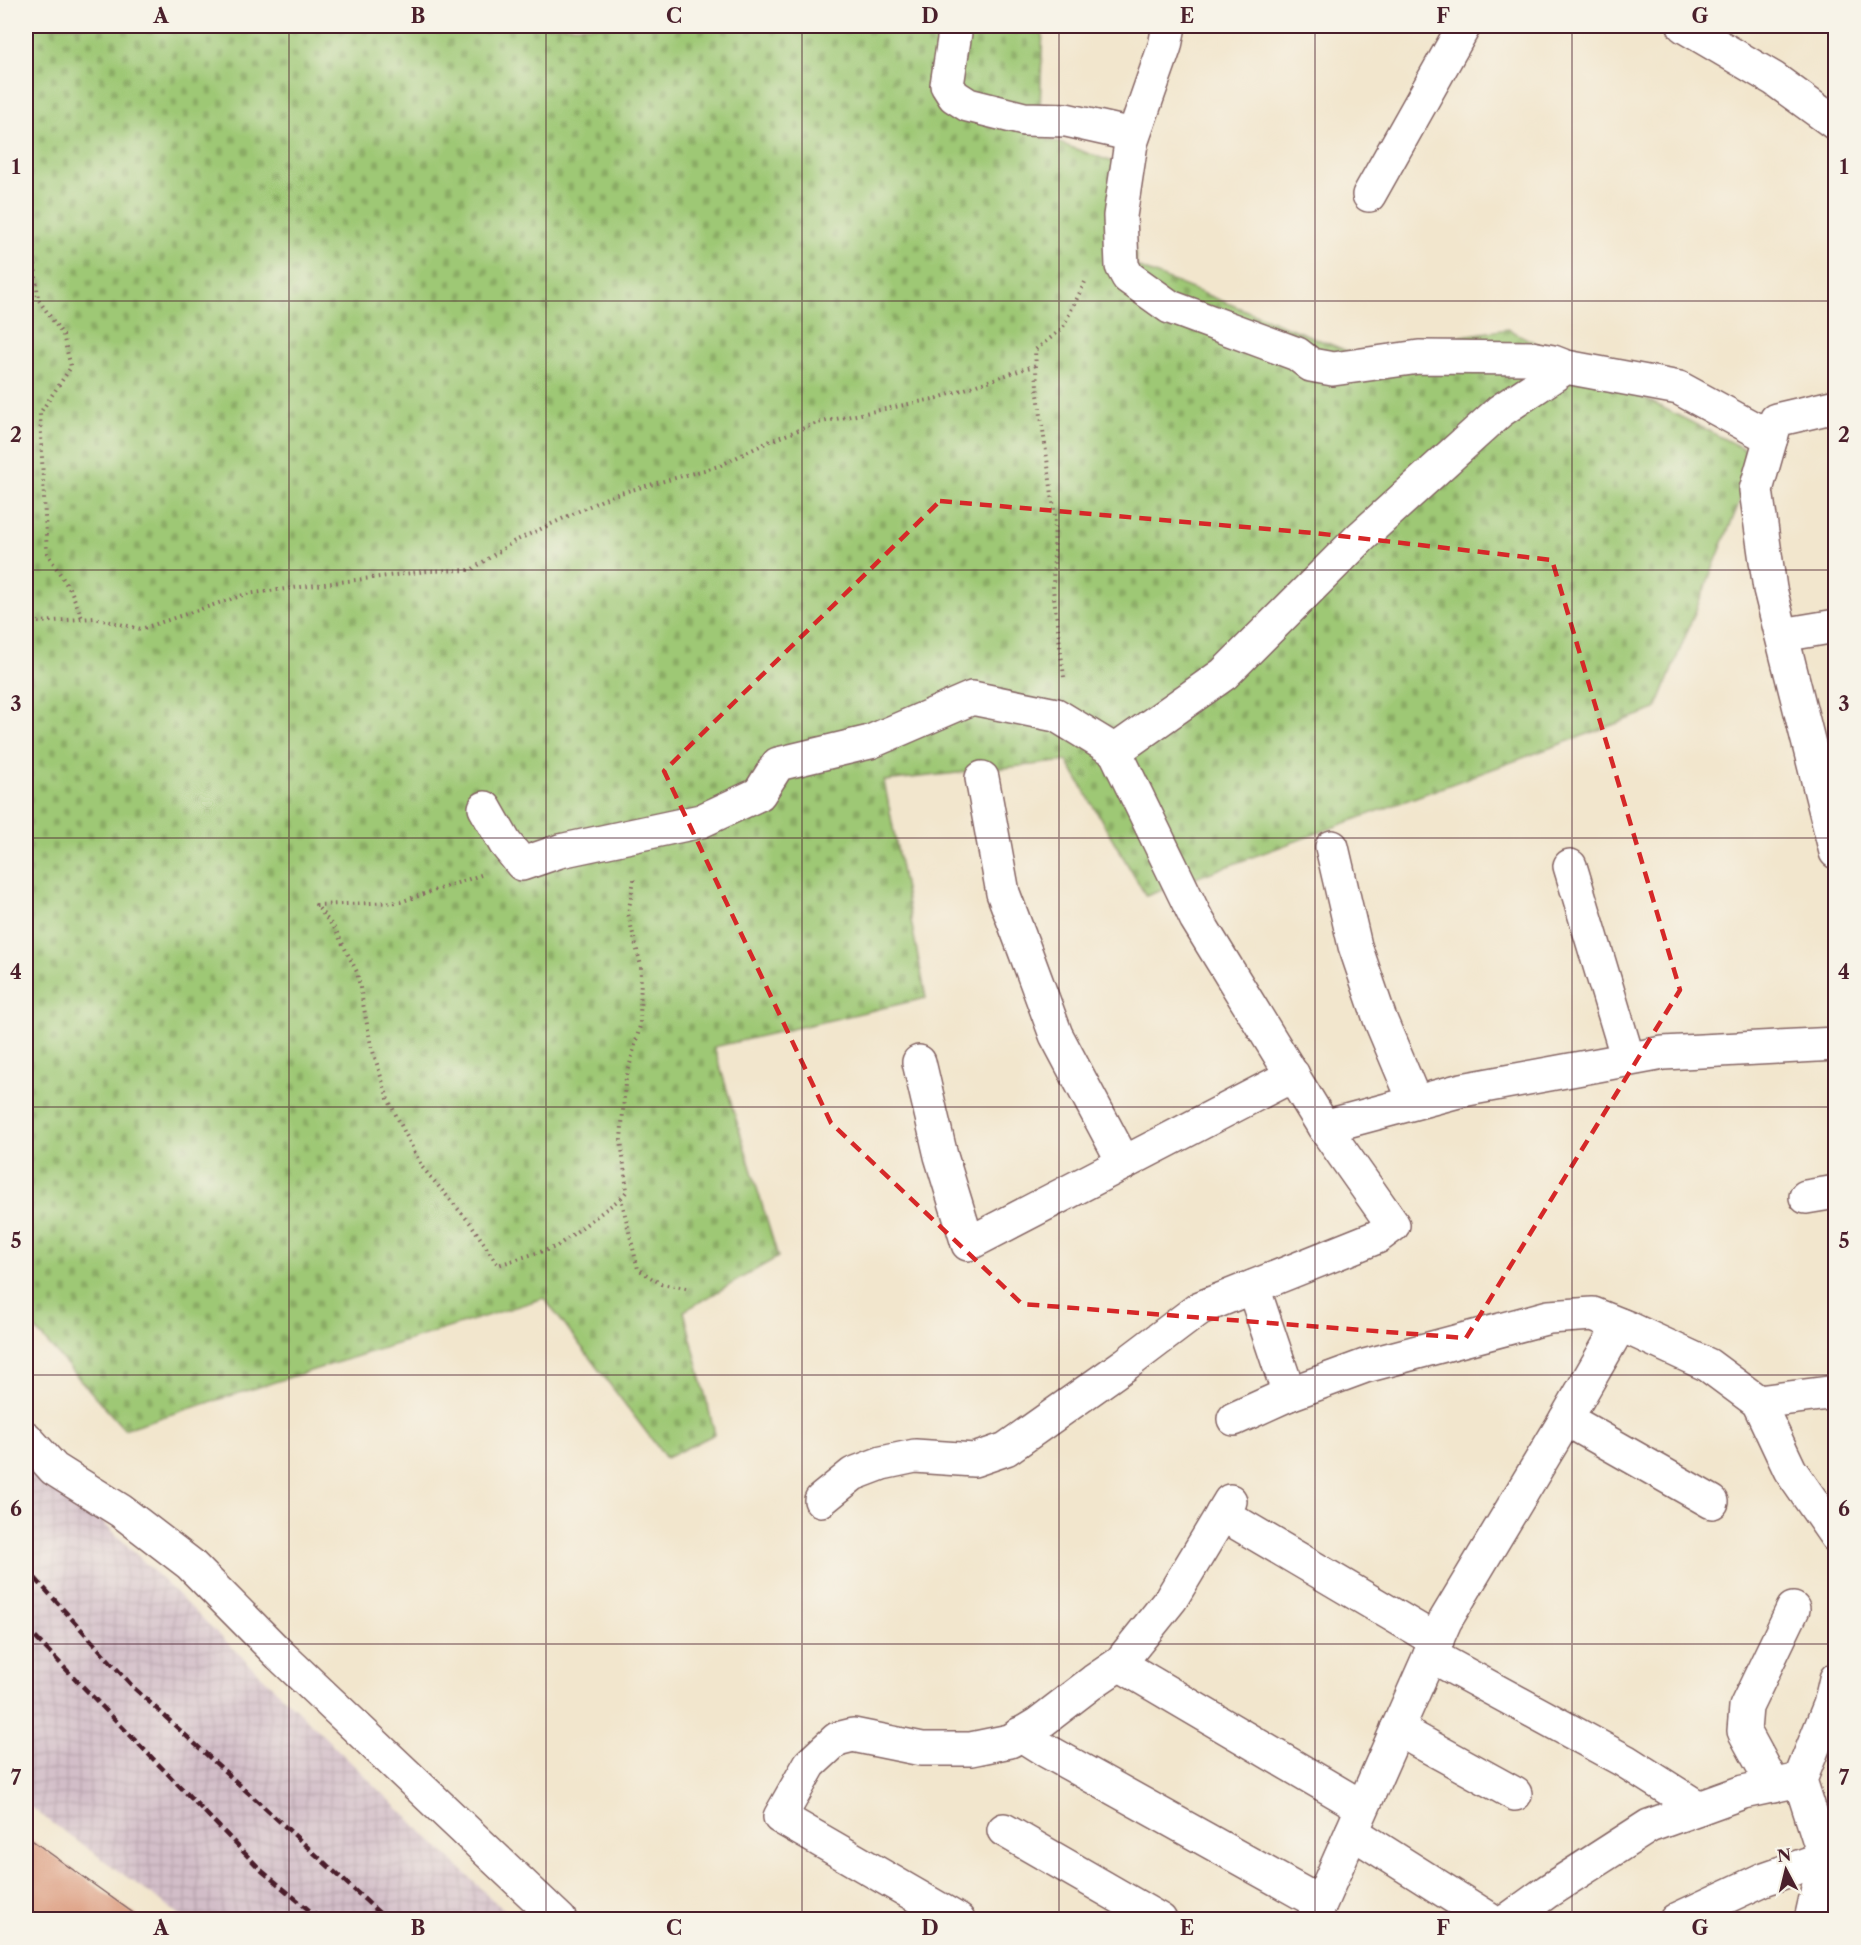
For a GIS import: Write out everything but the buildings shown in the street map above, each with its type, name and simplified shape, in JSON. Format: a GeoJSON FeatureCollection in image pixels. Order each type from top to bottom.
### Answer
{"type":"FeatureCollection","features":[{"type":"Feature","properties":{"kind":"street"},"geometry":{"type":"LineString","coordinates":[[957,26],[947,85],[954,96],[968,105],[1023,119],[1066,120],[1124,133],[1131,142]]}},
{"type":"Feature","properties":{"kind":"street"},"geometry":{"type":"LineString","coordinates":[[1169,26],[1165,46],[1131,142],[1120,216],[1122,266],[1128,277],[1170,307],[1297,354],[1311,365],[1333,369],[1430,357],[1531,358],[1566,367],[1679,388],[1771,438]]}},
{"type":"Feature","properties":{"kind":"street"},"geometry":{"type":"LineString","coordinates":[[1369,195],[1464,26]]}},
{"type":"Feature","properties":{"kind":"street"},"geometry":{"type":"LineString","coordinates":[[1684,26],[1774,79],[1836,124]]}},
{"type":"Feature","properties":{"kind":"street"},"geometry":{"type":"LineString","coordinates":[[1114,751],[1224,674],[1360,538],[1500,411],[1566,367]]}},
{"type":"Feature","properties":{"kind":"street"},"geometry":{"type":"LineString","coordinates":[[1836,406],[1776,420],[1756,490],[1770,589],[1836,852]]}},
{"type":"Feature","properties":{"kind":"street"},"geometry":{"type":"LineString","coordinates":[[1782,635],[1836,626]]}},
{"type":"Feature","properties":{"kind":"street"},"geometry":{"type":"LineString","coordinates":[[485,808],[505,843],[522,864],[560,852],[700,821],[759,794],[778,764],[870,742],[972,698],[1056,715],[1114,751],[1196,918],[1324,1126],[1393,1225],[1377,1237],[1200,1308],[1006,1449],[974,1460],[915,1456],[882,1463],[853,1474],[821,1500]]}},
{"type":"Feature","properties":{"kind":"street"},"geometry":{"type":"LineString","coordinates":[[982,778],[1004,892],[1018,933],[1056,1035],[1124,1163]]}},
{"type":"Feature","properties":{"kind":"street"},"geometry":{"type":"LineString","coordinates":[[1332,847],[1355,946],[1380,1019],[1415,1102]]}},
{"type":"Feature","properties":{"kind":"street"},"geometry":{"type":"LineString","coordinates":[[1570,866],[1628,1059]]}},
{"type":"Feature","properties":{"kind":"street"},"geometry":{"type":"LineString","coordinates":[[1324,1126],[1462,1090],[1663,1053],[1836,1044]]}},
{"type":"Feature","properties":{"kind":"street"},"geometry":{"type":"LineString","coordinates":[[919,1062],[941,1156],[968,1244],[1293,1075]]}},
{"type":"Feature","properties":{"kind":"street"},"geometry":{"type":"LineString","coordinates":[[1253,1287],[1289,1394]]}},
{"type":"Feature","properties":{"kind":"street"},"geometry":{"type":"LineString","coordinates":[[1234,1419],[1289,1394],[1365,1366],[1549,1317],[1593,1314],[1620,1324],[1707,1365],[1758,1402],[1790,1470],[1836,1536]]}},
{"type":"Feature","properties":{"kind":"street"},"geometry":{"type":"LineString","coordinates":[[1020,1734],[1316,1911],[1445,1621],[1620,1324]]}},
{"type":"Feature","properties":{"kind":"street"},"geometry":{"type":"LineString","coordinates":[[1758,1402],[1836,1392]]}},
{"type":"Feature","properties":{"kind":"street"},"geometry":{"type":"LineString","coordinates":[[1566,1419],[1712,1502]]}},
{"type":"Feature","properties":{"kind":"street"},"geometry":{"type":"LineString","coordinates":[[26,1438],[54,1469],[121,1511],[190,1564],[280,1655],[560,1920]]}},
{"type":"Feature","properties":{"kind":"street"},"geometry":{"type":"LineString","coordinates":[[958,1920],[780,1818],[810,1764],[837,1739],[853,1735],[922,1749],[971,1749],[1010,1741],[1038,1725],[1119,1664],[1171,1599],[1226,1508],[1434,1648],[1625,1761],[1699,1808]]}},
{"type":"Feature","properties":{"kind":"street"},"geometry":{"type":"LineString","coordinates":[[1793,1610],[1746,1707],[1744,1731],[1787,1783],[1830,1856],[1811,1920]]}},
{"type":"Feature","properties":{"kind":"street"},"geometry":{"type":"LineString","coordinates":[[1119,1664],[1357,1820],[1491,1920]]}},
{"type":"Feature","properties":{"kind":"street"},"geometry":{"type":"LineString","coordinates":[[1508,1920],[1648,1826],[1743,1792],[1787,1783],[1830,1705],[1836,1679]]}},
{"type":"Feature","properties":{"kind":"street"},"geometry":{"type":"LineString","coordinates":[[1397,1729],[1515,1794]]}},
{"type":"Feature","properties":{"kind":"street"},"geometry":{"type":"LineString","coordinates":[[1004,1830],[1160,1920]]}},
{"type":"Feature","properties":{"kind":"street"},"geometry":{"type":"LineString","coordinates":[[1676,1920],[1764,1879],[1830,1856]]}},
{"type":"Feature","properties":{"kind":"path"},"geometry":{"type":"LineString","coordinates":[[30,212],[38,299],[63,335],[71,367],[40,413],[47,552],[72,593],[82,618]]}},
{"type":"Feature","properties":{"kind":"path"},"geometry":{"type":"LineString","coordinates":[[1066,687],[1053,589],[1055,516],[1035,350],[1062,330],[1089,276]]}},
{"type":"Feature","properties":{"kind":"path"},"geometry":{"type":"LineString","coordinates":[[26,623],[94,618],[141,629],[246,594],[427,571],[471,570],[513,542],[613,495],[719,466],[770,441],[817,423],[938,398],[1036,365]]}},
{"type":"Feature","properties":{"kind":"path"},"geometry":{"type":"LineString","coordinates":[[522,864],[473,877],[400,902],[316,905],[335,929],[357,972],[371,1045],[388,1099],[422,1167],[471,1224],[498,1265],[556,1247],[627,1191],[621,1140],[625,1083],[640,1026],[641,966],[628,914],[637,861],[633,836]]}},
{"type":"Feature","properties":{"kind":"path"},"geometry":{"type":"LineString","coordinates":[[621,1198],[638,1269],[661,1284],[686,1288]]}},
{"type":"Feature","properties":{"kind":"highlighted area"},"geometry":{"type":"Polygon","coordinates":[[[940,501],[1314,533],[1552,560],[1680,990],[1466,1338],[1022,1304],[831,1123],[664,771],[940,501]]]}},
{"type":"Feature","properties":{"kind":"shaded area"},"geometry":{"type":"Polygon","coordinates":[[[26,1432],[107,1526],[497,1904],[519,1919],[185,1919],[26,1804],[26,1432]]]}},
{"type":"Feature","properties":{"kind":"green space"},"geometry":{"type":"Polygon","coordinates":[[[26,26],[1043,26],[1039,136],[1124,166],[1137,267],[1352,353],[1508,329],[1758,456],[1656,709],[1146,896],[1067,761],[884,781],[926,998],[714,1047],[778,1257],[684,1311],[715,1434],[666,1458],[544,1298],[124,1429],[26,1319],[26,26]]]}},
{"type":"Feature","properties":{"kind":"railway"},"geometry":{"type":"LineString","coordinates":[[26,1568],[134,1688],[387,1920]]}},
{"type":"Feature","properties":{"kind":"railway"},"geometry":{"type":"LineString","coordinates":[[26,1628],[262,1871],[321,1920]]}}]}
